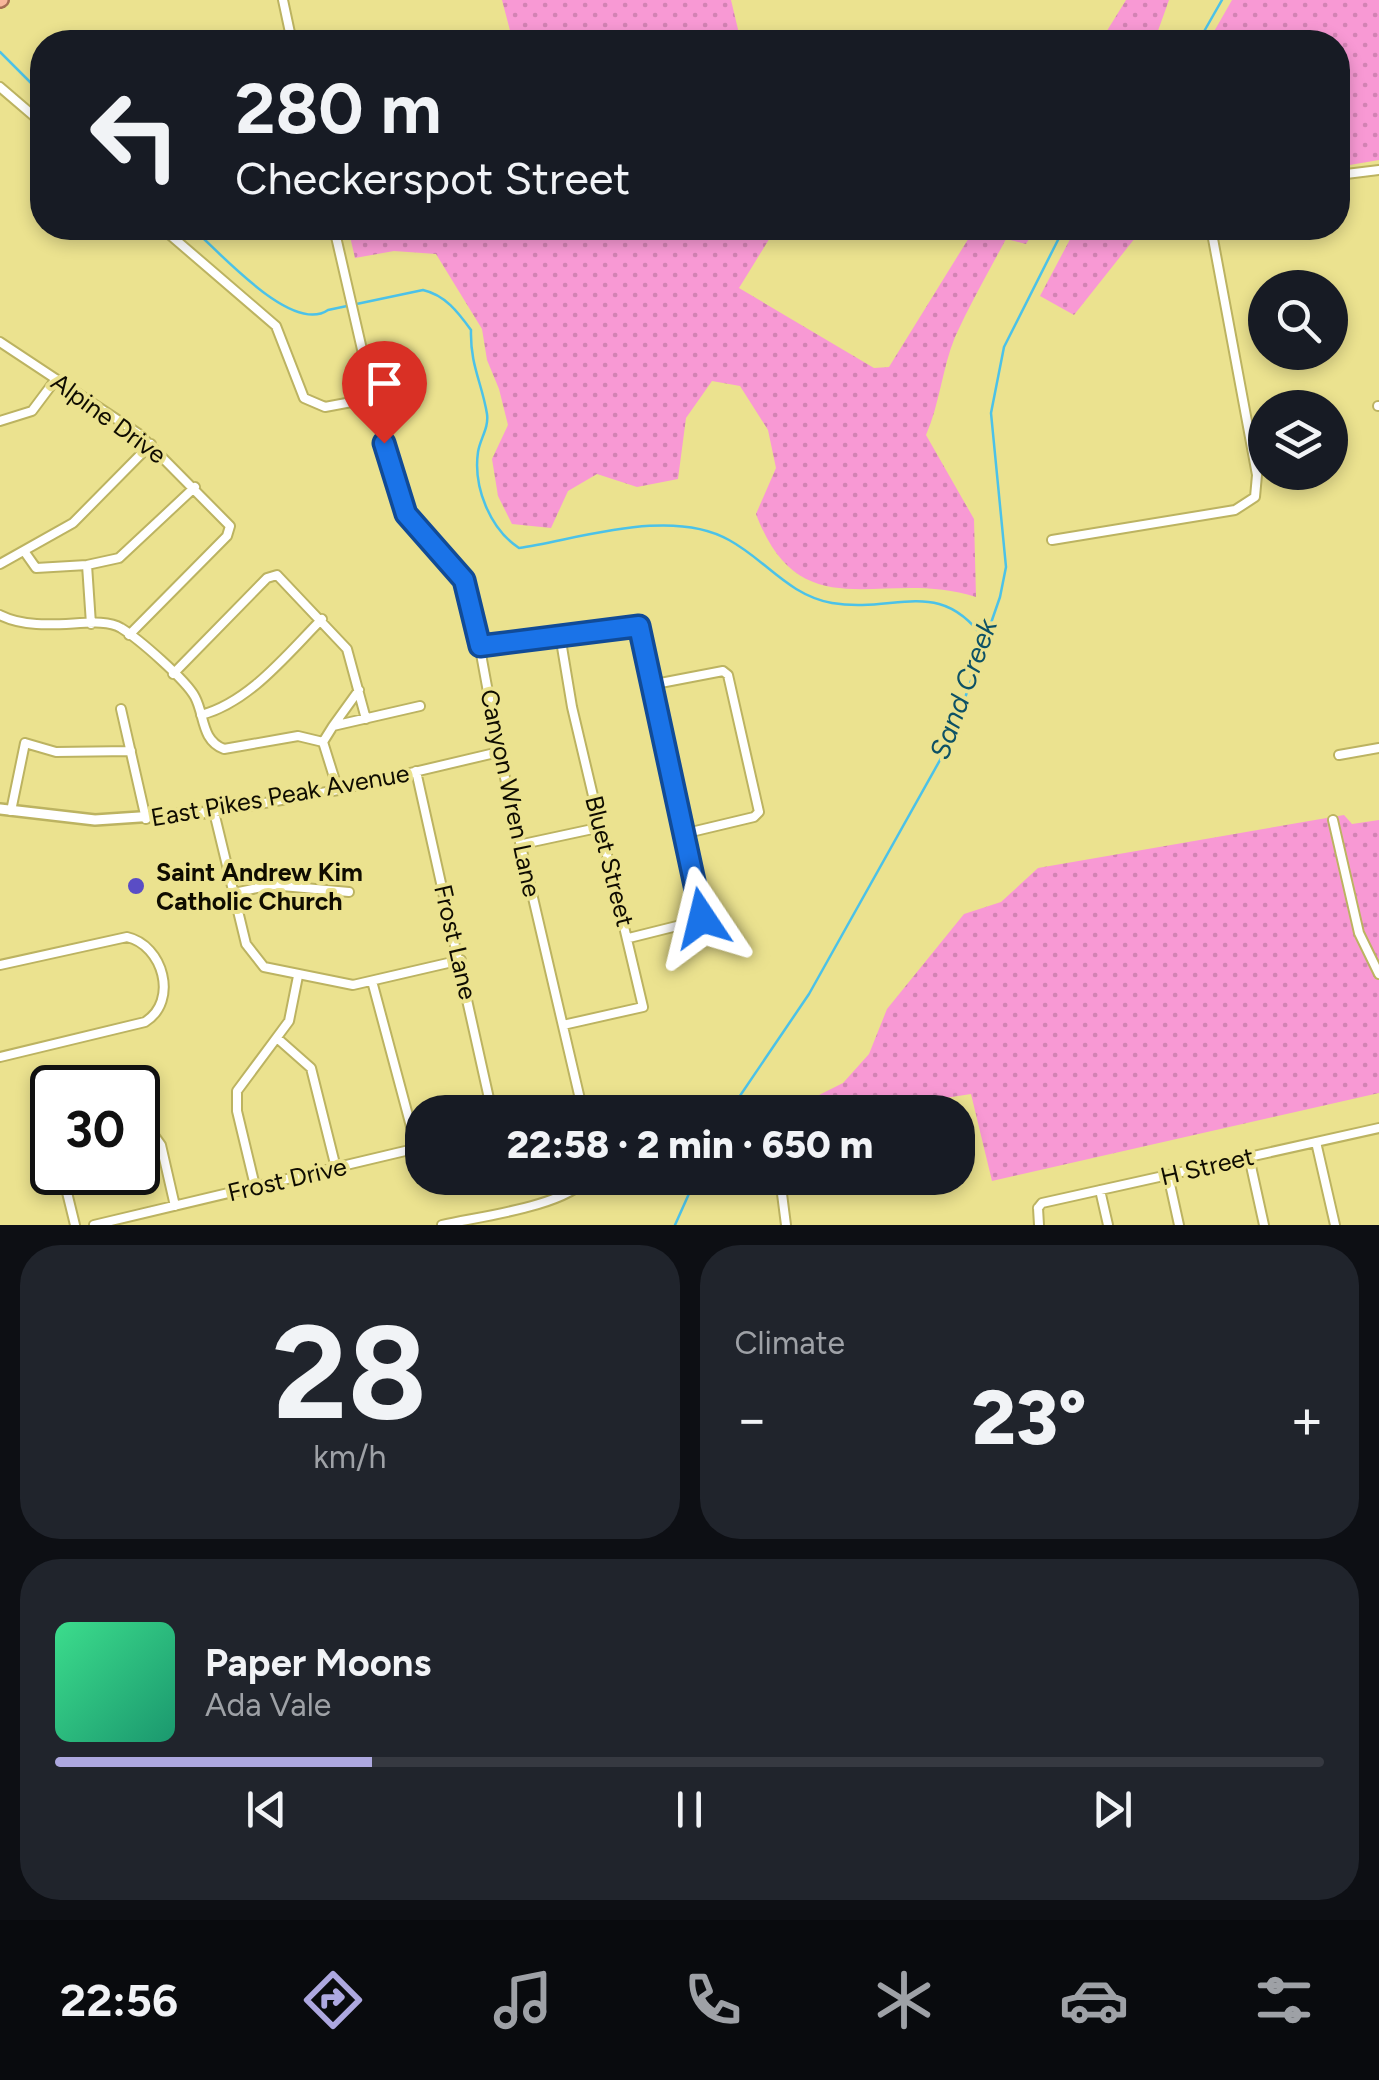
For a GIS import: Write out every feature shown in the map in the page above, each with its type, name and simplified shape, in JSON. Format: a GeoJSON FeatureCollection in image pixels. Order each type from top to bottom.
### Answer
{"type":"FeatureCollection","features":[{"type":"Feature","properties":{"kind":"street"},"geometry":{"type":"LineString","coordinates":[[283,0],[289,30]]}},
{"type":"Feature","properties":{"kind":"street"},"geometry":{"type":"LineString","coordinates":[[0,87],[30,113]]}},
{"type":"Feature","properties":{"kind":"street"},"geometry":{"type":"LineString","coordinates":[[1350,174],[1379,170]]}},
{"type":"Feature","properties":{"kind":"street"},"geometry":{"type":"LineString","coordinates":[[176,240],[276,326],[304,398],[324,408],[373,398]]}},
{"type":"Feature","properties":{"kind":"street","name":"Canyon Wren Lane"},"geometry":{"type":"LineString","coordinates":[[337,240],[373,398],[406,514],[464,580],[579,1095]]}},
{"type":"Feature","properties":{"kind":"street"},"geometry":{"type":"LineString","coordinates":[[1052,540],[1236,510],[1254,498],[1258,475],[1213,240]]}},
{"type":"Feature","properties":{"kind":"street","name":"Alpine Drive"},"geometry":{"type":"LineString","coordinates":[[0,342],[151,444],[228,521],[230,531],[130,635]]}},
{"type":"Feature","properties":{"kind":"street"},"geometry":{"type":"LineString","coordinates":[[0,421],[32,411],[56,379]]}},
{"type":"Feature","properties":{"kind":"street"},"geometry":{"type":"LineString","coordinates":[[0,564],[73,523],[151,444]]}},
{"type":"Feature","properties":{"kind":"street"},"geometry":{"type":"LineString","coordinates":[[24,551],[36,568],[111,562],[195,487]]}},
{"type":"Feature","properties":{"kind":"street"},"geometry":{"type":"LineString","coordinates":[[87,566],[90,624]]}},
{"type":"Feature","properties":{"kind":"street"},"geometry":{"type":"LineString","coordinates":[[173,674],[272,576],[283,578],[347,648],[366,719]]}},
{"type":"Feature","properties":{"kind":"street"},"geometry":{"type":"LineString","coordinates":[[0,615],[38,627],[116,625],[193,694],[215,750],[298,736],[323,742]]}},
{"type":"Feature","properties":{"kind":"street"},"geometry":{"type":"LineString","coordinates":[[201,715],[220,708],[256,684],[322,620]]}},
{"type":"Feature","properties":{"kind":"street"},"geometry":{"type":"LineString","coordinates":[[480,646],[639,626],[687,833],[702,918],[629,938]]}},
{"type":"Feature","properties":{"kind":"street","name":"Bluet Street"},"geometry":{"type":"LineString","coordinates":[[560,635],[644,1007],[563,1025]]}},
{"type":"Feature","properties":{"kind":"street"},"geometry":{"type":"LineString","coordinates":[[650,686],[722,672],[728,675],[745,742],[758,812],[754,817],[687,833]]}},
{"type":"Feature","properties":{"kind":"street"},"geometry":{"type":"LineString","coordinates":[[338,790],[323,742],[359,690]]}},
{"type":"Feature","properties":{"kind":"street"},"geometry":{"type":"LineString","coordinates":[[333,726],[420,706]]}},
{"type":"Feature","properties":{"kind":"street"},"geometry":{"type":"LineString","coordinates":[[121,709],[146,820]]}},
{"type":"Feature","properties":{"kind":"street"},"geometry":{"type":"LineString","coordinates":[[6,810],[25,743],[56,752],[132,751]]}},
{"type":"Feature","properties":{"kind":"street"},"geometry":{"type":"LineString","coordinates":[[1339,755],[1379,748]]}},
{"type":"Feature","properties":{"kind":"street","name":"East Pikes Peak Avenue"},"geometry":{"type":"LineString","coordinates":[[6,810],[65,819],[146,820],[338,790],[500,752]]}},
{"type":"Feature","properties":{"kind":"street","name":"Frost Lane"},"geometry":{"type":"LineString","coordinates":[[416,771],[489,1095]]}},
{"type":"Feature","properties":{"kind":"street"},"geometry":{"type":"LineString","coordinates":[[214,812],[252,958],[264,967],[345,985],[461,960]]}},
{"type":"Feature","properties":{"kind":"street"},"geometry":{"type":"LineString","coordinates":[[1333,820],[1359,934],[1379,974]]}},
{"type":"Feature","properties":{"kind":"street"},"geometry":{"type":"LineString","coordinates":[[523,844],[602,827]]}},
{"type":"Feature","properties":{"kind":"street"},"geometry":{"type":"LineString","coordinates":[[234,893],[271,885],[349,892]]}},
{"type":"Feature","properties":{"kind":"street"},"geometry":{"type":"LineString","coordinates":[[0,965],[126,937],[149,948],[161,974],[164,993],[163,1012],[138,1025],[0,1057]]}},
{"type":"Feature","properties":{"kind":"street"},"geometry":{"type":"LineString","coordinates":[[255,1186],[236,1098],[292,1014],[298,976]]}},
{"type":"Feature","properties":{"kind":"street"},"geometry":{"type":"LineString","coordinates":[[372,981],[405,1096]]}},
{"type":"Feature","properties":{"kind":"street"},"geometry":{"type":"LineString","coordinates":[[277,1038],[311,1068],[336,1168]]}},
{"type":"Feature","properties":{"kind":"street","name":"H Street"},"geometry":{"type":"LineString","coordinates":[[1039,1225],[1035,1206],[1042,1203],[1379,1128]]}},
{"type":"Feature","properties":{"kind":"street"},"geometry":{"type":"LineString","coordinates":[[1316,1142],[1335,1225]]}},
{"type":"Feature","properties":{"kind":"street"},"geometry":{"type":"LineString","coordinates":[[160,1144],[176,1206]]}},
{"type":"Feature","properties":{"kind":"street","name":"Frost Drive"},"geometry":{"type":"LineString","coordinates":[[94,1225],[124,1222],[255,1186],[405,1152]]}},
{"type":"Feature","properties":{"kind":"street"},"geometry":{"type":"LineString","coordinates":[[1249,1157],[1264,1225]]}},
{"type":"Feature","properties":{"kind":"street"},"geometry":{"type":"LineString","coordinates":[[1168,1176],[1179,1225]]}},
{"type":"Feature","properties":{"kind":"street"},"geometry":{"type":"LineString","coordinates":[[1100,1190],[1108,1225]]}},
{"type":"Feature","properties":{"kind":"street"},"geometry":{"type":"LineString","coordinates":[[68,1195],[75,1225]]}},
{"type":"Feature","properties":{"kind":"street"},"geometry":{"type":"LineString","coordinates":[[442,1225],[483,1220],[564,1195]]}},
{"type":"Feature","properties":{"kind":"street"},"geometry":{"type":"LineString","coordinates":[[782,1195],[786,1225]]}},
{"type":"Feature","properties":{"kind":"shaded area"},"geometry":{"type":"Polygon","coordinates":[[[502,0],[731,0],[738,30],[510,30],[502,0]]]}},
{"type":"Feature","properties":{"kind":"shaded area"},"geometry":{"type":"Polygon","coordinates":[[[1126,0],[1169,0],[1158,30],[1107,30],[1126,0]]]}},
{"type":"Feature","properties":{"kind":"shaded area"},"geometry":{"type":"Polygon","coordinates":[[[1232,0],[1379,0],[1379,160],[1350,165],[1350,30],[1215,30],[1232,0]]]}},
{"type":"Feature","properties":{"kind":"shaded area"},"geometry":{"type":"Polygon","coordinates":[[[351,240],[769,240],[739,288],[874,368],[889,367],[968,240],[1005,240],[955,337],[926,435],[974,519],[976,597],[941,590],[848,589],[821,585],[796,573],[775,551],[756,514],[776,468],[768,430],[740,386],[712,381],[686,418],[678,479],[637,487],[597,474],[568,491],[551,528],[512,524],[498,496],[492,459],[508,425],[487,360],[482,329],[436,254],[394,251],[355,258],[351,240]]]}},
{"type":"Feature","properties":{"kind":"shaded area"},"geometry":{"type":"Polygon","coordinates":[[[1070,240],[1133,240],[1074,315],[1040,296],[1070,240]]]}},
{"type":"Feature","properties":{"kind":"shaded area"},"geometry":{"type":"Polygon","coordinates":[[[1344,815],[1352,824],[1379,820],[1379,1093],[992,1181],[975,1111],[975,1095],[819,1095],[843,1083],[869,1054],[887,1009],[964,914],[1001,902],[1038,868],[1344,815]]]}},
{"type":"Feature","properties":{"kind":"waterway","name":"Sand Creek"},"geometry":{"type":"LineString","coordinates":[[1205,30],[1222,0]]}},
{"type":"Feature","properties":{"kind":"waterway"},"geometry":{"type":"LineString","coordinates":[[0,52],[30,82]]}},
{"type":"Feature","properties":{"kind":"waterway"},"geometry":{"type":"LineString","coordinates":[[205,240],[257,287],[296,311],[313,315],[423,290],[450,305],[471,330],[474,364],[487,414],[477,465],[481,493],[492,519],[519,548],[625,528],[680,526],[706,530],[742,548],[790,585],[816,599],[855,605],[933,603],[951,608],[968,620],[985,640]]}},
{"type":"Feature","properties":{"kind":"waterway","name":"Sand Creek"},"geometry":{"type":"LineString","coordinates":[[741,1095],[809,994],[949,744],[1000,597],[1006,567],[991,413],[1004,347],[1058,240]]}},
{"type":"Feature","properties":{"kind":"waterway","name":"Sand Creek"},"geometry":{"type":"LineString","coordinates":[[675,1225],[688,1195]]}},
{"type":"Feature","properties":{"kind":"place","name":"Saint Andrew Kim Catholic Church"},"geometry":{"type":"Point","coordinates":[136,886]}},
{"type":"Feature","properties":{"kind":"route"},"geometry":{"type":"LineString","coordinates":[[384,443],[406,514],[464,580],[474,608],[480,646],[639,626],[658,722],[687,833],[702,918]]}}]}
